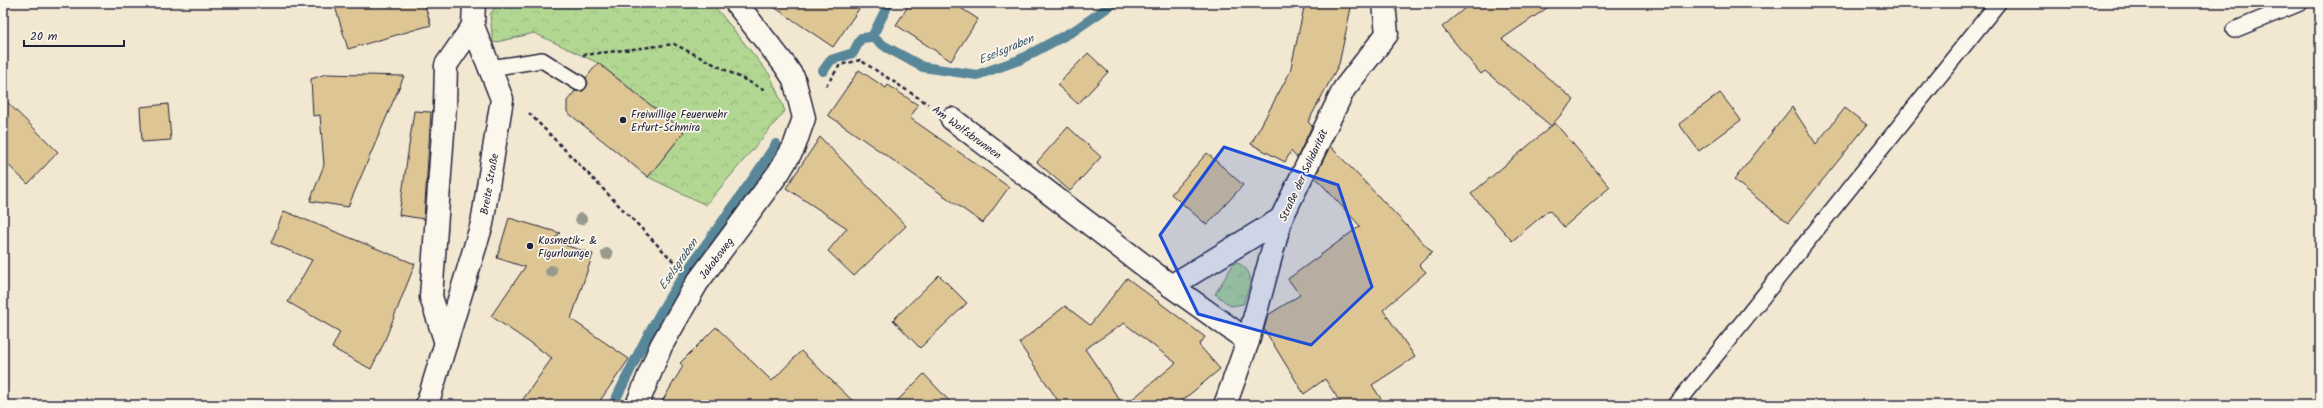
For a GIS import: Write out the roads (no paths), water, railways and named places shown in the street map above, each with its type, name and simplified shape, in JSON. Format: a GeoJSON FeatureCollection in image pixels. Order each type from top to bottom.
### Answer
{"type":"FeatureCollection","features":[{"type":"Feature","properties":{"kind":"street"},"geometry":{"type":"LineString","coordinates":[[474,3],[473,26],[490,68]]}},
{"type":"Feature","properties":{"kind":"street","name":"Jakobsweg"},"geometry":{"type":"LineString","coordinates":[[637,405],[661,346],[694,289],[779,172],[794,147],[804,118],[794,79],[736,3]]}},
{"type":"Feature","properties":{"kind":"street","name":"Straße der Solidarität"},"geometry":{"type":"LineString","coordinates":[[1225,405],[1248,341],[1281,219],[1344,90],[1386,34],[1384,3]]}},
{"type":"Feature","properties":{"kind":"street"},"geometry":{"type":"LineString","coordinates":[[446,343],[431,297],[445,105],[446,64],[473,26]]}},
{"type":"Feature","properties":{"kind":"street","name":"Breite Straße"},"geometry":{"type":"LineString","coordinates":[[427,405],[482,224],[502,99],[490,68]]}},
{"type":"Feature","properties":{"kind":"street","name":"Am Wolfsbrunnen"},"geometry":{"type":"LineString","coordinates":[[952,119],[1171,286],[1248,341]]}},
{"type":"Feature","properties":{"kind":"street"},"geometry":{"type":"LineString","coordinates":[[1171,286],[1281,219]]}},
{"type":"Feature","properties":{"kind":"lane"},"geometry":{"type":"LineString","coordinates":[[1676,405],[1998,3]]}},
{"type":"Feature","properties":{"kind":"lane"},"geometry":{"type":"LineString","coordinates":[[2234,30],[2300,3]]}},
{"type":"Feature","properties":{"kind":"lane"},"geometry":{"type":"LineString","coordinates":[[490,68],[542,60],[579,83]]}},
{"type":"Feature","properties":{"kind":"waterway"},"geometry":{"type":"LineString","coordinates":[[872,37],[889,3]]}},
{"type":"Feature","properties":{"kind":"waterway","name":"Eselsgraben"},"geometry":{"type":"LineString","coordinates":[[823,71],[831,60],[853,53],[861,38],[872,37],[886,47],[923,67],[977,75],[1019,60],[1075,30],[1114,3]]}},
{"type":"Feature","properties":{"kind":"waterway","name":"Eselsgraben"},"geometry":{"type":"LineString","coordinates":[[613,405],[644,343],[669,298],[776,144]]}},
{"type":"Feature","properties":{"kind":"place","name":"Freiwillige Feuerwehr Erfurt-Schmira"},"geometry":{"type":"Point","coordinates":[623,120]}},
{"type":"Feature","properties":{"kind":"place","name":"Kosmetik- & Figurlounge"},"geometry":{"type":"Point","coordinates":[530,246]}}]}
